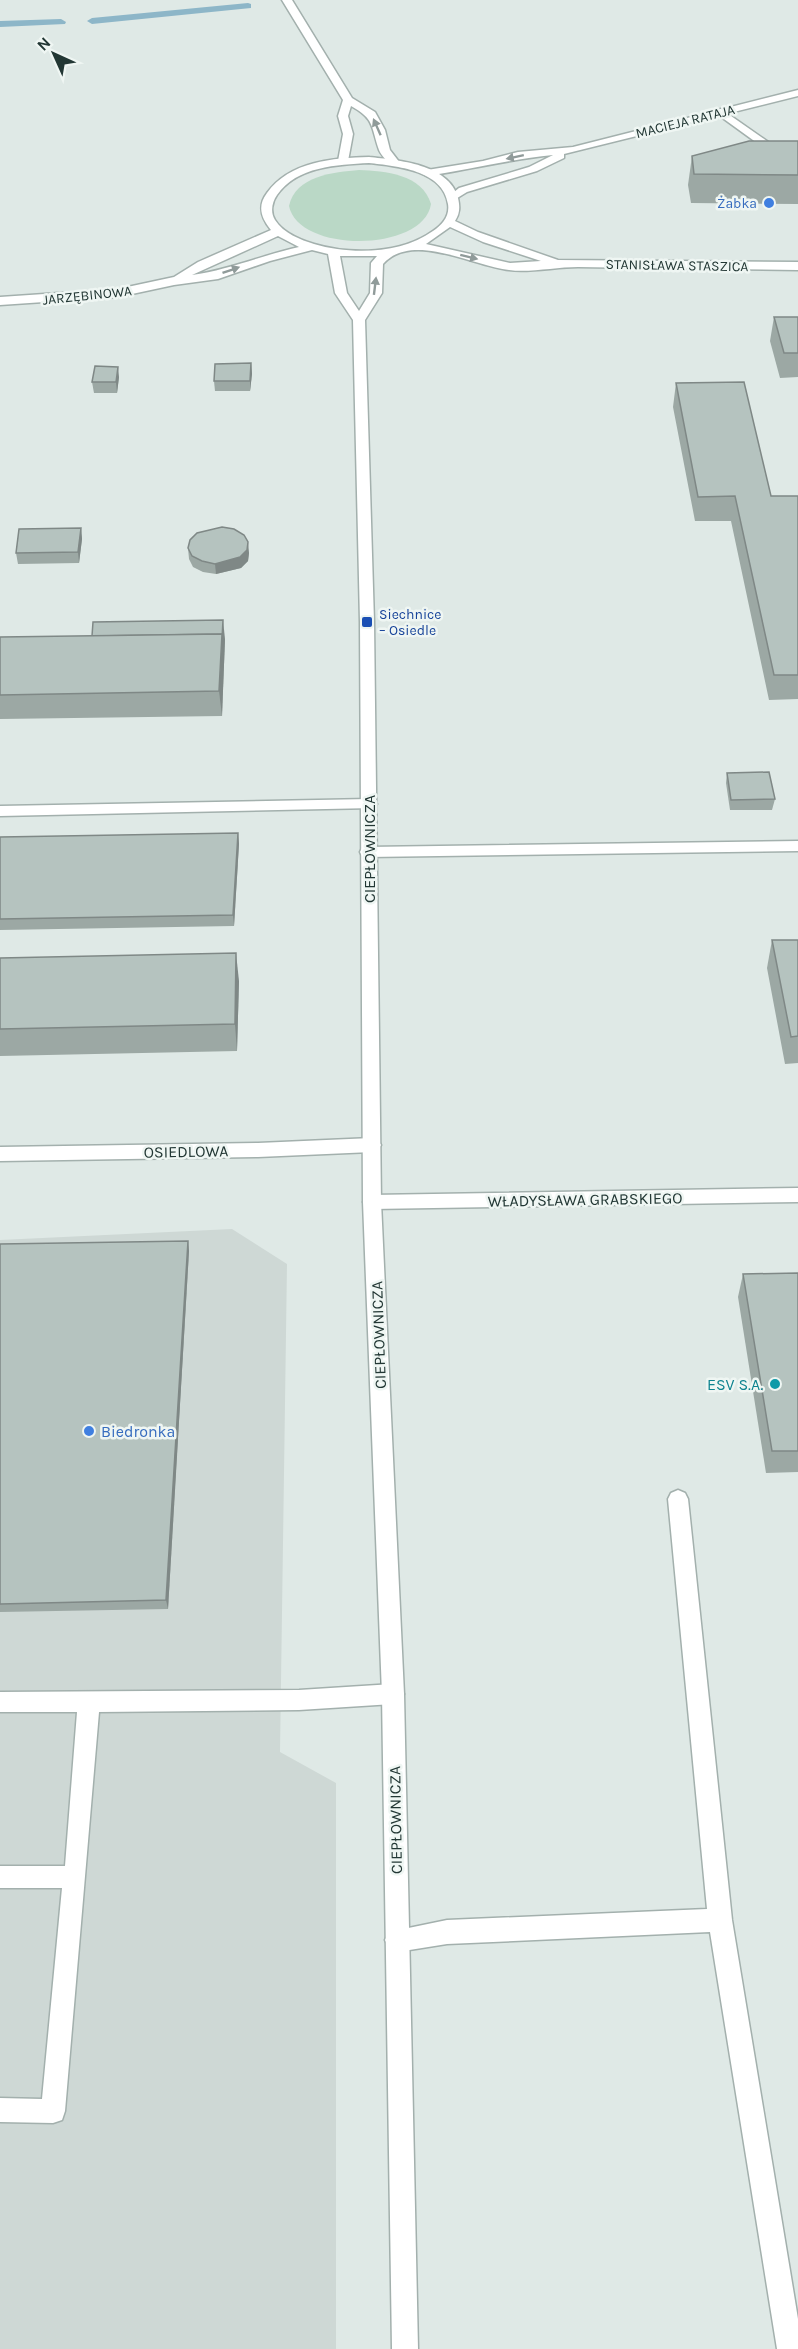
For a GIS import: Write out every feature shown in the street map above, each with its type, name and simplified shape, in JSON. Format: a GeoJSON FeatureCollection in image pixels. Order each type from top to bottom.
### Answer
{"type":"FeatureCollection","features":[{"type":"Feature","properties":{"kind":"street"},"geometry":{"type":"LineString","coordinates":[[287,0],[348,100],[370,112],[380,130],[385,152],[395,163]]}},
{"type":"Feature","properties":{"kind":"street","name":"MACIEJA RATAJA"},"geometry":{"type":"LineString","coordinates":[[427,173],[484,164],[518,155],[573,150],[798,93]]}},
{"type":"Feature","properties":{"kind":"street"},"geometry":{"type":"LineString","coordinates":[[344,161],[348,134],[343,116],[348,100]]}},
{"type":"Feature","properties":{"kind":"street"},"geometry":{"type":"LineString","coordinates":[[721,112],[772,149],[798,148]]}},
{"type":"Feature","properties":{"kind":"street","name":"MACIEJA RATAJA"},"geometry":{"type":"LineString","coordinates":[[453,198],[463,190],[533,169],[573,150]]}},
{"type":"Feature","properties":{"kind":"street"},"geometry":{"type":"LineString","coordinates":[[344,161],[395,163],[427,173],[444,184],[453,198],[455,210],[449,222],[435,236],[412,246],[387,252],[369,254],[333,252],[293,240],[279,231],[268,217],[267,202],[275,188],[292,175],[315,166],[344,161]]}},
{"type":"Feature","properties":{"kind":"street","name":"STANISŁAWA STASZICA"},"geometry":{"type":"LineString","coordinates":[[449,222],[465,232],[526,250],[556,263]]}},
{"type":"Feature","properties":{"kind":"street","name":"JARZĘBINOWA"},"geometry":{"type":"LineString","coordinates":[[174,281],[202,264],[279,231]]}},
{"type":"Feature","properties":{"kind":"street","name":"STANISŁAWA STASZICA"},"geometry":{"type":"LineString","coordinates":[[412,246],[443,250],[510,267],[556,263],[798,267]]}},
{"type":"Feature","properties":{"kind":"street","name":"JARZĘBINOWA"},"geometry":{"type":"LineString","coordinates":[[0,301],[118,294],[174,281],[218,275],[266,258],[312,247]]}},
{"type":"Feature","properties":{"kind":"street"},"geometry":{"type":"LineString","coordinates":[[333,252],[337,262],[341,293],[359,320],[375,293],[377,262],[387,252]]}},
{"type":"Feature","properties":{"kind":"street","name":"CIEPŁOWNICZA"},"geometry":{"type":"LineString","coordinates":[[359,320],[368,622],[372,1202],[393,1694],[405,2349]]}},
{"type":"Feature","properties":{"kind":"street"},"geometry":{"type":"LineString","coordinates":[[0,812],[369,804]]}},
{"type":"Feature","properties":{"kind":"street"},"geometry":{"type":"LineString","coordinates":[[369,852],[798,846]]}},
{"type":"Feature","properties":{"kind":"street","name":"OSIEDLOWA"},"geometry":{"type":"LineString","coordinates":[[0,1154],[258,1150],[372,1145]]}},
{"type":"Feature","properties":{"kind":"street","name":"WŁADYSŁAWA GRABSKIEGO"},"geometry":{"type":"LineString","coordinates":[[372,1202],[798,1195]]}},
{"type":"Feature","properties":{"kind":"street"},"geometry":{"type":"LineString","coordinates":[[678,1499],[720,1920],[790,2349]]}},
{"type":"Feature","properties":{"kind":"street"},"geometry":{"type":"LineString","coordinates":[[0,1702],[299,1700],[393,1694]]}},
{"type":"Feature","properties":{"kind":"street"},"geometry":{"type":"LineString","coordinates":[[0,2110],[53,2111],[75,1877],[88,1701]]}},
{"type":"Feature","properties":{"kind":"street"},"geometry":{"type":"LineString","coordinates":[[0,1877],[75,1877]]}},
{"type":"Feature","properties":{"kind":"street"},"geometry":{"type":"LineString","coordinates":[[397,1940],[447,1932],[720,1920]]}},
{"type":"Feature","properties":{"kind":"shaded area"},"geometry":{"type":"Polygon","coordinates":[[[232,1229],[287,1264],[280,1752],[336,1783],[336,2349],[0,2349],[0,1240],[232,1229]]]}},
{"type":"Feature","properties":{"kind":"green space"},"geometry":{"type":"Polygon","coordinates":[[[359,170],[391,173],[420,186],[431,204],[423,220],[407,231],[386,238],[361,241],[336,239],[314,233],[298,222],[289,206],[299,188],[327,174],[359,170]]]}},
{"type":"Feature","properties":{"kind":"building"},"geometry":{"type":"Polygon","coordinates":[[[749,141],[798,141],[798,175],[694,174],[692,156],[749,141]]]}},
{"type":"Feature","properties":{"kind":"building"},"geometry":{"type":"Polygon","coordinates":[[[774,317],[798,317],[798,353],[784,353],[774,317]]]}},
{"type":"Feature","properties":{"kind":"building"},"geometry":{"type":"Polygon","coordinates":[[[251,363],[250,381],[214,381],[215,364],[251,363]]]}},
{"type":"Feature","properties":{"kind":"building"},"geometry":{"type":"Polygon","coordinates":[[[95,366],[118,367],[116,382],[92,382],[95,366]]]}},
{"type":"Feature","properties":{"kind":"building"},"geometry":{"type":"Polygon","coordinates":[[[744,382],[771,496],[798,496],[798,675],[774,675],[735,496],[698,497],[676,383],[744,382]]]}},
{"type":"Feature","properties":{"kind":"building"},"geometry":{"type":"Polygon","coordinates":[[[222,527],[234,529],[244,535],[248,542],[247,550],[240,557],[215,564],[192,556],[188,548],[190,540],[197,533],[222,527]]]}},
{"type":"Feature","properties":{"kind":"building"},"geometry":{"type":"Polygon","coordinates":[[[81,528],[78,552],[16,553],[19,529],[81,528]]]}},
{"type":"Feature","properties":{"kind":"building"},"geometry":{"type":"Polygon","coordinates":[[[223,620],[222,639],[222,634],[92,636],[93,622],[223,620]]]}},
{"type":"Feature","properties":{"kind":"building"},"geometry":{"type":"Polygon","coordinates":[[[222,634],[219,691],[0,695],[0,637],[222,634]]]}},
{"type":"Feature","properties":{"kind":"building"},"geometry":{"type":"Polygon","coordinates":[[[769,772],[775,799],[731,800],[727,773],[769,772]]]}},
{"type":"Feature","properties":{"kind":"building"},"geometry":{"type":"Polygon","coordinates":[[[238,833],[233,915],[0,919],[0,837],[238,833]]]}},
{"type":"Feature","properties":{"kind":"building"},"geometry":{"type":"Polygon","coordinates":[[[772,940],[798,940],[798,1036],[791,1037],[772,940]]]}},
{"type":"Feature","properties":{"kind":"building"},"geometry":{"type":"Polygon","coordinates":[[[236,953],[235,1024],[0,1029],[0,958],[236,953]]]}},
{"type":"Feature","properties":{"kind":"building","name":"Biedronka"},"geometry":{"type":"Polygon","coordinates":[[[188,1241],[166,1600],[0,1604],[0,1244],[188,1241]]]}},
{"type":"Feature","properties":{"kind":"building","name":"ESV S.A."},"geometry":{"type":"Polygon","coordinates":[[[798,1273],[798,1451],[772,1451],[743,1274],[798,1273]]]}},
{"type":"Feature","properties":{"kind":"waterway"},"geometry":{"type":"LineString","coordinates":[[92,21],[248,6]]}},
{"type":"Feature","properties":{"kind":"waterway"},"geometry":{"type":"LineString","coordinates":[[0,24],[61,22]]}},
{"type":"Feature","properties":{"kind":"place","name":"Żabka"},"geometry":{"type":"Point","coordinates":[769,203]}},
{"type":"Feature","properties":{"kind":"place","name":"Siechnice – Osiedle"},"geometry":{"type":"Point","coordinates":[367,622]}},
{"type":"Feature","properties":{"kind":"place","name":"ESV S.A."},"geometry":{"type":"Point","coordinates":[775,1384]}},
{"type":"Feature","properties":{"kind":"place","name":"Biedronka"},"geometry":{"type":"Point","coordinates":[89,1431]}}]}
